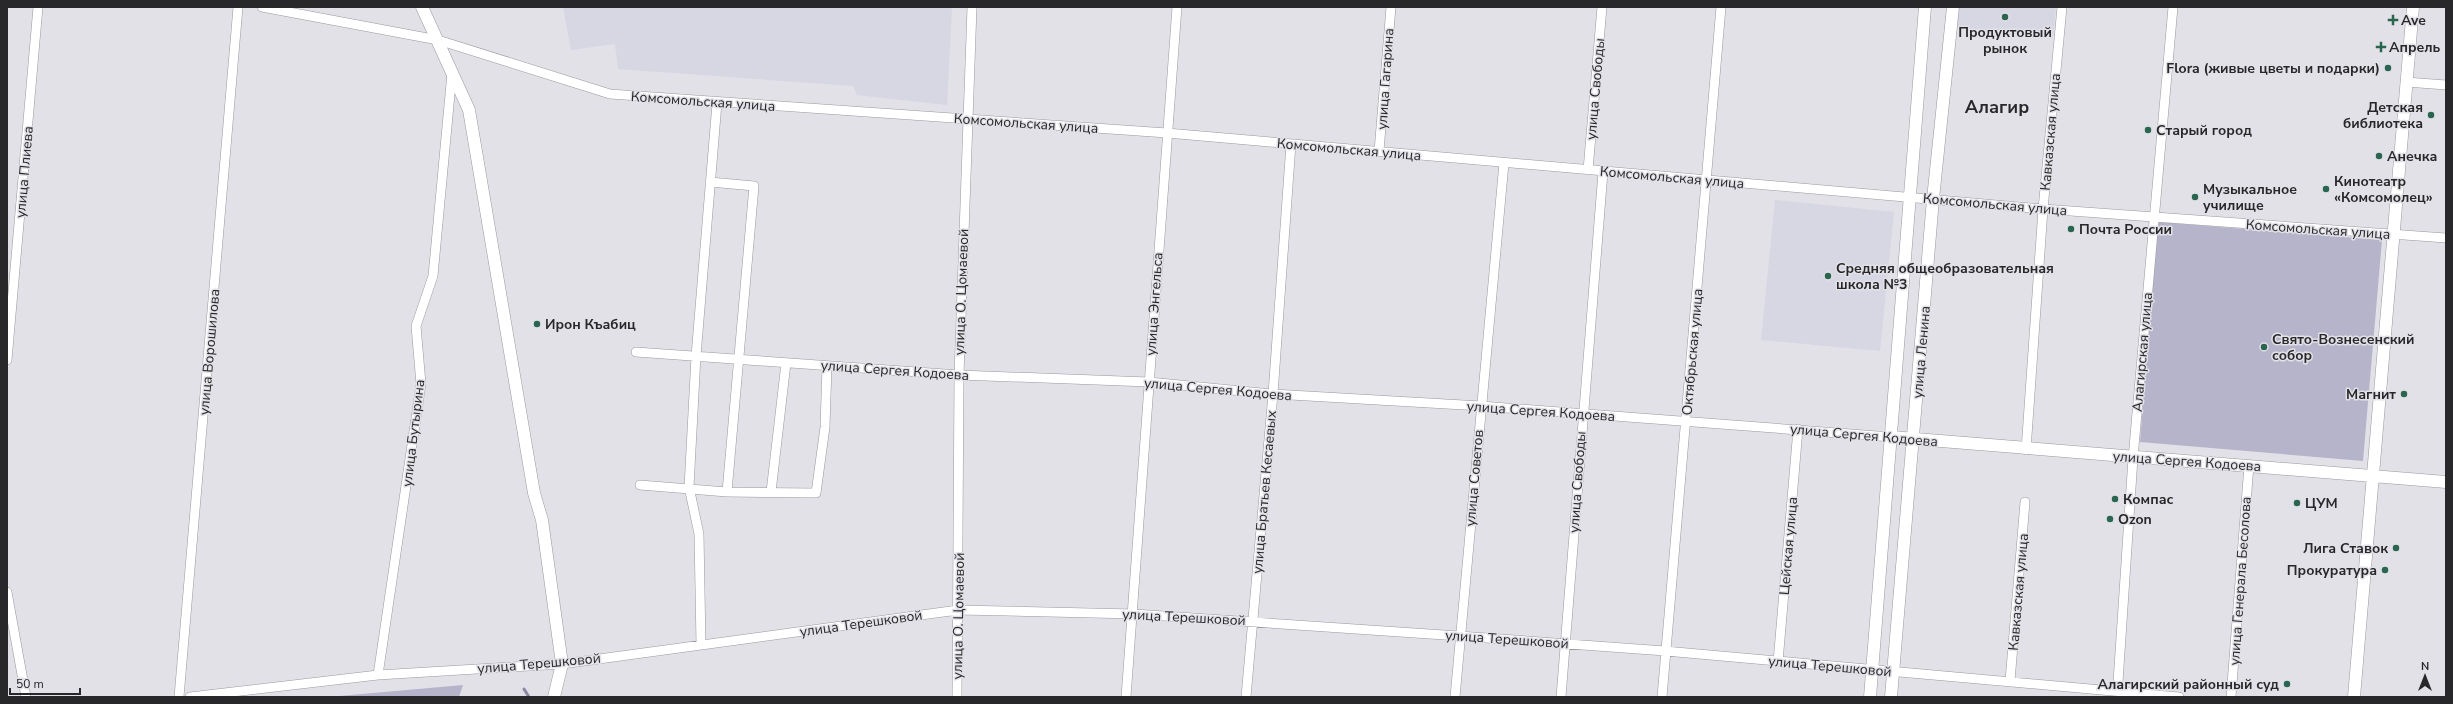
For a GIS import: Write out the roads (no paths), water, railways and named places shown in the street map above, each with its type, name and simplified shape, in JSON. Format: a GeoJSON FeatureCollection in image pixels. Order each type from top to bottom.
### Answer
{"type":"FeatureCollection","features":[{"type":"Feature","properties":{"kind":"street","name":"улица Плиева"},"geometry":{"type":"LineString","coordinates":[[7,359],[38,7]]}},
{"type":"Feature","properties":{"kind":"street","name":"улица Ворошилова"},"geometry":{"type":"LineString","coordinates":[[179,697],[238,7]]}},
{"type":"Feature","properties":{"kind":"street","name":"Комсомольская улица"},"geometry":{"type":"LineString","coordinates":[[262,7],[438,40],[610,94],[717,103],[967,118],[1167,133],[1603,172],[1908,196],[2043,209],[2446,238]]}},
{"type":"Feature","properties":{"kind":"street"},"geometry":{"type":"LineString","coordinates":[[422,7],[469,110],[534,493],[542,520],[562,664],[554,697]]}},
{"type":"Feature","properties":{"kind":"street","name":"улица О. Цомаевой"},"geometry":{"type":"LineString","coordinates":[[957,697],[959,375],[972,7]]}},
{"type":"Feature","properties":{"kind":"street","name":"улица Энгельса"},"geometry":{"type":"LineString","coordinates":[[1126,697],[1134,614],[1149,382],[1177,7]]}},
{"type":"Feature","properties":{"kind":"street","name":"улица Гагарина"},"geometry":{"type":"LineString","coordinates":[[1379,151],[1390,7]]}},
{"type":"Feature","properties":{"kind":"street","name":"улица Свободы"},"geometry":{"type":"LineString","coordinates":[[1588,170],[1602,7]]}},
{"type":"Feature","properties":{"kind":"street","name":"Октябрьская улица"},"geometry":{"type":"LineString","coordinates":[[1662,697],[1721,7]]}},
{"type":"Feature","properties":{"kind":"street","name":"улица Ленина"},"geometry":{"type":"LineString","coordinates":[[1870,697],[1891,437],[1908,196],[1924,7]]}},
{"type":"Feature","properties":{"kind":"street","name":"улица Ленина"},"geometry":{"type":"LineString","coordinates":[[1891,697],[1934,199],[1953,7]]}},
{"type":"Feature","properties":{"kind":"street","name":"Кавказская улица"},"geometry":{"type":"LineString","coordinates":[[2026,450],[2043,209],[2062,7]]}},
{"type":"Feature","properties":{"kind":"street","name":"Алагирская улица"},"geometry":{"type":"LineString","coordinates":[[2117,694],[2133,458],[2173,7]]}},
{"type":"Feature","properties":{"kind":"street"},"geometry":{"type":"LineString","coordinates":[[2354,697],[2412,7]]}},
{"type":"Feature","properties":{"kind":"street","name":"улица Бутырина"},"geometry":{"type":"LineString","coordinates":[[378,675],[421,384],[416,326],[433,276],[452,73]]}},
{"type":"Feature","properties":{"kind":"street"},"geometry":{"type":"LineString","coordinates":[[2406,82],[2446,85]]}},
{"type":"Feature","properties":{"kind":"street"},"geometry":{"type":"LineString","coordinates":[[701,644],[699,534],[689,488],[696,356],[717,103]]}},
{"type":"Feature","properties":{"kind":"street","name":"улица Братьев Кесаевых"},"geometry":{"type":"LineString","coordinates":[[1246,697],[1273,394],[1291,144]]}},
{"type":"Feature","properties":{"kind":"street","name":"улица Советов"},"geometry":{"type":"LineString","coordinates":[[1455,697],[1504,163]]}},
{"type":"Feature","properties":{"kind":"street","name":"улица Свободы"},"geometry":{"type":"LineString","coordinates":[[1561,697],[1582,414],[1603,172]]}},
{"type":"Feature","properties":{"kind":"street"},"geometry":{"type":"LineString","coordinates":[[710,182],[754,186],[727,492]]}},
{"type":"Feature","properties":{"kind":"street","name":"улица Сергея Кодоева"},"geometry":{"type":"LineString","coordinates":[[636,352],[959,375],[1149,382],[1273,394],[1481,406],[1798,429],[2026,450],[2446,482]]}},
{"type":"Feature","properties":{"kind":"street"},"geometry":{"type":"LineString","coordinates":[[770,492],[786,363]]}},
{"type":"Feature","properties":{"kind":"street"},"geometry":{"type":"LineString","coordinates":[[640,485],[727,492],[816,493],[825,427],[827,366]]}},
{"type":"Feature","properties":{"kind":"street","name":"Цейская улица"},"geometry":{"type":"LineString","coordinates":[[1778,662],[1798,429]]}},
{"type":"Feature","properties":{"kind":"street","name":"улица Генерала Бесолова"},"geometry":{"type":"LineString","coordinates":[[2232,697],[2249,466]]}},
{"type":"Feature","properties":{"kind":"street","name":"Кавказская улица"},"geometry":{"type":"LineString","coordinates":[[2010,681],[2025,502]]}},
{"type":"Feature","properties":{"kind":"street"},"geometry":{"type":"LineString","coordinates":[[7,592],[26,697]]}},
{"type":"Feature","properties":{"kind":"street","name":"улица Терешковой"},"geometry":{"type":"LineString","coordinates":[[190,697],[378,675],[562,664],[958,610],[1134,614],[1252,621],[1665,651],[2010,681],[2117,694],[2180,697]]}},
{"type":"Feature","properties":{"kind":"waterway"},"geometry":{"type":"LineString","coordinates":[[524,689],[529,697]]}},
{"type":"Feature","properties":{"kind":"place","name":"Продуктовый рынок"},"geometry":{"type":"Point","coordinates":[2005,17]}},
{"type":"Feature","properties":{"kind":"place","name":"Ave"},"geometry":{"type":"Point","coordinates":[2393,20]}},
{"type":"Feature","properties":{"kind":"place","name":"Апрель"},"geometry":{"type":"Point","coordinates":[2381,47]}},
{"type":"Feature","properties":{"kind":"place","name":"Flora (живые цветы и подарки)"},"geometry":{"type":"Point","coordinates":[2388,68]}},
{"type":"Feature","properties":{"kind":"place","name":"Детская библиотека"},"geometry":{"type":"Point","coordinates":[2431,115]}},
{"type":"Feature","properties":{"kind":"place","name":"Старый город"},"geometry":{"type":"Point","coordinates":[2148,130]}},
{"type":"Feature","properties":{"kind":"place","name":"Анечка"},"geometry":{"type":"Point","coordinates":[2379,156]}},
{"type":"Feature","properties":{"kind":"place","name":"Кинотеатр «Комсомолец»"},"geometry":{"type":"Point","coordinates":[2326,189]}},
{"type":"Feature","properties":{"kind":"place","name":"Музыкальное училище"},"geometry":{"type":"Point","coordinates":[2195,197]}},
{"type":"Feature","properties":{"kind":"place","name":"Почта России"},"geometry":{"type":"Point","coordinates":[2071,229]}},
{"type":"Feature","properties":{"kind":"place","name":"Средняя общеобразовательная школа №3"},"geometry":{"type":"Point","coordinates":[1828,276]}},
{"type":"Feature","properties":{"kind":"place","name":"Ирон Къабиц"},"geometry":{"type":"Point","coordinates":[537,324]}},
{"type":"Feature","properties":{"kind":"place","name":"Свято-Вознесенский собор"},"geometry":{"type":"Point","coordinates":[2264,347]}},
{"type":"Feature","properties":{"kind":"place","name":"Магнит"},"geometry":{"type":"Point","coordinates":[2404,394]}},
{"type":"Feature","properties":{"kind":"place","name":"Компас"},"geometry":{"type":"Point","coordinates":[2115,499]}},
{"type":"Feature","properties":{"kind":"place","name":"ЦУМ"},"geometry":{"type":"Point","coordinates":[2297,503]}},
{"type":"Feature","properties":{"kind":"place","name":"Ozon"},"geometry":{"type":"Point","coordinates":[2110,519]}},
{"type":"Feature","properties":{"kind":"place","name":"Лига Ставок"},"geometry":{"type":"Point","coordinates":[2396,548]}},
{"type":"Feature","properties":{"kind":"place","name":"Прокуратура"},"geometry":{"type":"Point","coordinates":[2385,570]}},
{"type":"Feature","properties":{"kind":"place","name":"Алагирский районный суд"},"geometry":{"type":"Point","coordinates":[2287,684]}},
{"type":"Feature","properties":{"kind":"district","name":"Алагир"},"geometry":{"type":"Point","coordinates":[1997,107]}}]}
